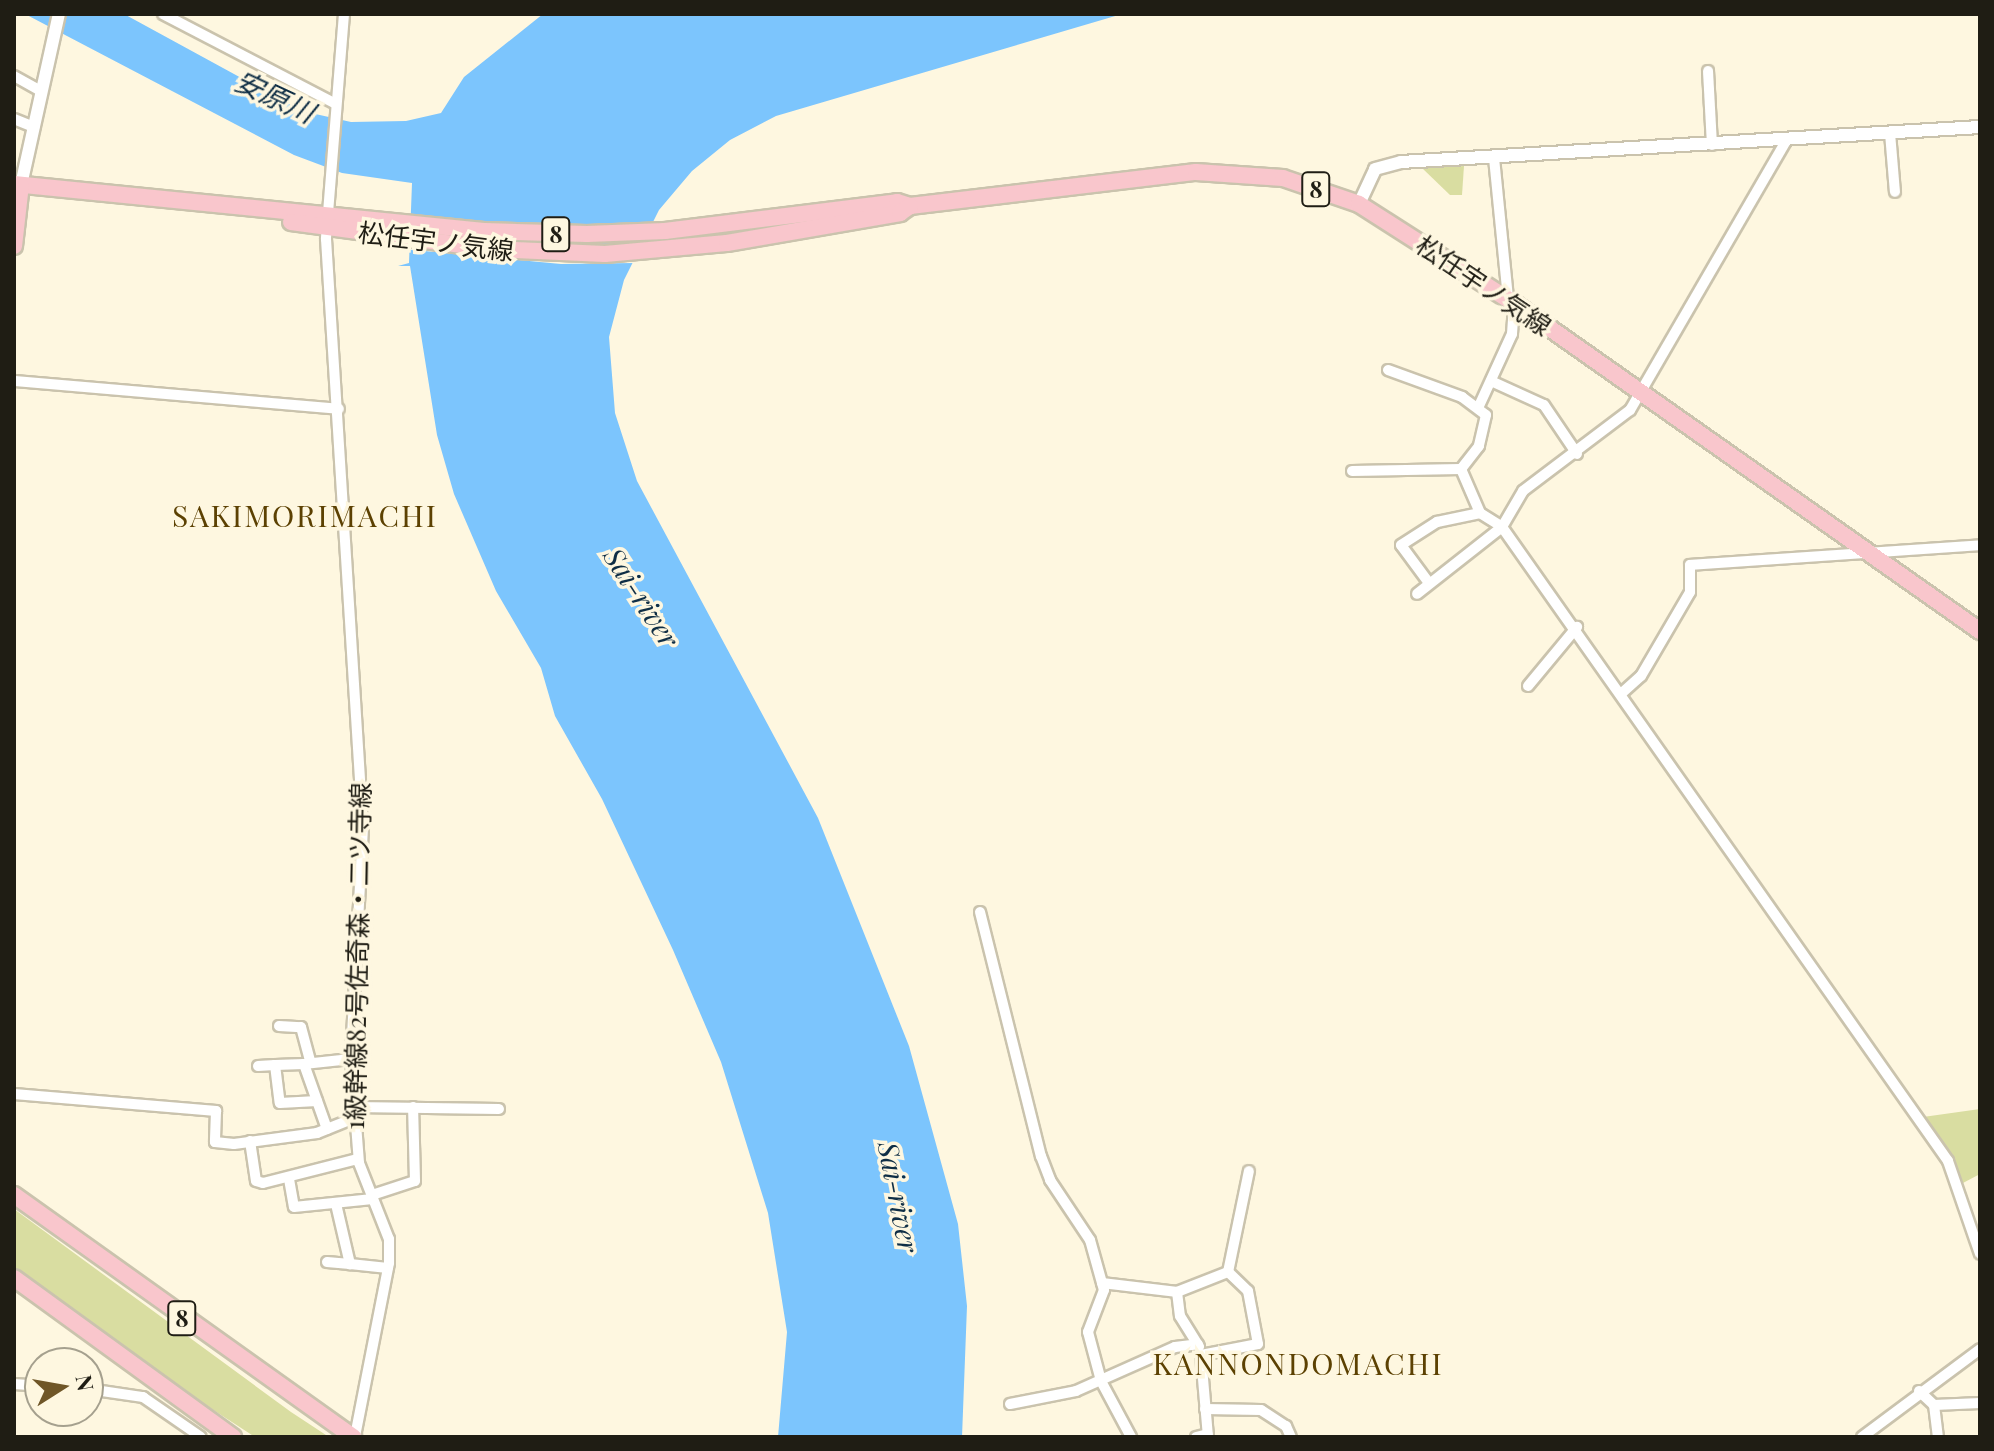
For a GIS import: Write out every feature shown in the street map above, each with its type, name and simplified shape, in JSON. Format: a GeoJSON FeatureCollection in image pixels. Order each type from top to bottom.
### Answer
{"type":"FeatureCollection","features":[{"type":"Feature","properties":{"kind":"main road","name":"松任宇ノ気線"},"geometry":{"type":"LineString","coordinates":[[386,228],[587,234],[725,224],[897,202],[910,206],[1196,172],[1283,178],[1359,204],[1511,301],[1980,631]]}},
{"type":"Feature","properties":{"kind":"main road","name":"松任宇ノ気線"},"geometry":{"type":"LineString","coordinates":[[16,189],[151,200],[583,254],[718,244],[900,213],[910,206]]}},
{"type":"Feature","properties":{"kind":"main road"},"geometry":{"type":"LineString","coordinates":[[14,246],[16,189]]}},
{"type":"Feature","properties":{"kind":"main road","name":"8"},"geometry":{"type":"LineString","coordinates":[[14,1195],[354,1437]]}},
{"type":"Feature","properties":{"kind":"main road"},"geometry":{"type":"LineString","coordinates":[[14,1278],[233,1437]]}},
{"type":"Feature","properties":{"kind":"street"},"geometry":{"type":"LineString","coordinates":[[16,189],[34,127],[59,14]]}},
{"type":"Feature","properties":{"kind":"street"},"geometry":{"type":"LineString","coordinates":[[163,14],[333,107]]}},
{"type":"Feature","properties":{"kind":"street","name":"1級幹線82号佐奇森・二ツ寺線"},"geometry":{"type":"LineString","coordinates":[[344,14],[333,107],[327,221],[363,827],[351,1059],[358,1159],[389,1239],[388,1268],[354,1437]]}},
{"type":"Feature","properties":{"kind":"street"},"geometry":{"type":"LineString","coordinates":[[1708,71],[1712,145]]}},
{"type":"Feature","properties":{"kind":"street"},"geometry":{"type":"LineString","coordinates":[[14,76],[41,91]]}},
{"type":"Feature","properties":{"kind":"street"},"geometry":{"type":"LineString","coordinates":[[14,119],[34,127]]}},
{"type":"Feature","properties":{"kind":"street"},"geometry":{"type":"LineString","coordinates":[[1359,204],[1375,169],[1401,162],[1980,127]]}},
{"type":"Feature","properties":{"kind":"street"},"geometry":{"type":"LineString","coordinates":[[1890,133],[1895,192]]}},
{"type":"Feature","properties":{"kind":"street"},"geometry":{"type":"LineString","coordinates":[[1417,594],[1502,527],[1523,491],[1577,454],[1630,410],[1786,141]]}},
{"type":"Feature","properties":{"kind":"street"},"geometry":{"type":"LineString","coordinates":[[1479,406],[1512,334],[1494,158]]}},
{"type":"Feature","properties":{"kind":"street"},"geometry":{"type":"LineString","coordinates":[[1388,370],[1479,406],[1486,415],[1485,428],[1461,469]]}},
{"type":"Feature","properties":{"kind":"street"},"geometry":{"type":"LineString","coordinates":[[14,381],[339,409]]}},
{"type":"Feature","properties":{"kind":"street"},"geometry":{"type":"LineString","coordinates":[[1491,381],[1544,405],[1577,454]]}},
{"type":"Feature","properties":{"kind":"street"},"geometry":{"type":"LineString","coordinates":[[1352,471],[1461,469]]}},
{"type":"Feature","properties":{"kind":"street"},"geometry":{"type":"LineString","coordinates":[[1461,469],[1480,513],[1502,527],[1577,627],[1948,1161],[1980,1254]]}},
{"type":"Feature","properties":{"kind":"street"},"geometry":{"type":"LineString","coordinates":[[1429,583],[1401,545],[1437,522],[1480,513]]}},
{"type":"Feature","properties":{"kind":"street"},"geometry":{"type":"LineString","coordinates":[[1623,692],[1641,676],[1690,592],[1690,565],[1980,545]]}},
{"type":"Feature","properties":{"kind":"street"},"geometry":{"type":"LineString","coordinates":[[1528,686],[1577,627]]}},
{"type":"Feature","properties":{"kind":"street"},"geometry":{"type":"LineString","coordinates":[[980,912],[1041,1156],[1050,1180],[1090,1240],[1102,1283],[1101,1306],[1088,1332],[1101,1381],[1131,1437]]}},
{"type":"Feature","properties":{"kind":"street"},"geometry":{"type":"LineString","coordinates":[[279,1026],[301,1027],[307,1062],[327,1129]]}},
{"type":"Feature","properties":{"kind":"street"},"geometry":{"type":"LineString","coordinates":[[258,1066],[351,1059]]}},
{"type":"Feature","properties":{"kind":"street"},"geometry":{"type":"LineString","coordinates":[[275,1065],[280,1103],[317,1101]]}},
{"type":"Feature","properties":{"kind":"street"},"geometry":{"type":"LineString","coordinates":[[14,1094],[216,1111],[215,1142],[250,1141],[327,1129],[354,1113],[413,1107],[499,1109]]}},
{"type":"Feature","properties":{"kind":"street"},"geometry":{"type":"LineString","coordinates":[[289,1179],[294,1207],[372,1197],[415,1181],[413,1107]]}},
{"type":"Feature","properties":{"kind":"street"},"geometry":{"type":"LineString","coordinates":[[250,1141],[256,1181],[289,1179],[358,1159]]}},
{"type":"Feature","properties":{"kind":"street"},"geometry":{"type":"LineString","coordinates":[[1228,1272],[1249,1171]]}},
{"type":"Feature","properties":{"kind":"street"},"geometry":{"type":"LineString","coordinates":[[336,1204],[350,1264]]}},
{"type":"Feature","properties":{"kind":"street"},"geometry":{"type":"LineString","coordinates":[[327,1262],[388,1268]]}},
{"type":"Feature","properties":{"kind":"street"},"geometry":{"type":"LineString","coordinates":[[1102,1283],[1177,1292],[1228,1272]]}},
{"type":"Feature","properties":{"kind":"street"},"geometry":{"type":"LineString","coordinates":[[1010,1404],[1042,1401],[1101,1381],[1175,1347],[1199,1350],[1258,1344],[1248,1291],[1228,1272]]}},
{"type":"Feature","properties":{"kind":"street"},"geometry":{"type":"LineString","coordinates":[[1177,1292],[1180,1316],[1199,1350],[1208,1436],[1196,1437]]}},
{"type":"Feature","properties":{"kind":"street"},"geometry":{"type":"LineString","coordinates":[[1862,1437],[1919,1391],[1980,1349]]}},
{"type":"Feature","properties":{"kind":"street"},"geometry":{"type":"LineString","coordinates":[[132,1392],[152,1381]]}},
{"type":"Feature","properties":{"kind":"street"},"geometry":{"type":"LineString","coordinates":[[104,1390],[132,1392],[201,1437]]}},
{"type":"Feature","properties":{"kind":"street"},"geometry":{"type":"LineString","coordinates":[[1919,1391],[1934,1405],[1938,1437]]}},
{"type":"Feature","properties":{"kind":"street"},"geometry":{"type":"LineString","coordinates":[[1934,1405],[1980,1403]]}},
{"type":"Feature","properties":{"kind":"street"},"geometry":{"type":"LineString","coordinates":[[1205,1409],[1261,1410],[1286,1426],[1291,1437]]}},
{"type":"Feature","properties":{"kind":"green space"},"geometry":{"type":"Polygon","coordinates":[[[1464,166],[1462,195],[1450,195],[1422,168],[1464,166]]]}},
{"type":"Feature","properties":{"kind":"green space"},"geometry":{"type":"Polygon","coordinates":[[[1980,1109],[1980,1174],[1963,1183],[1923,1117],[1980,1109]]]}},
{"type":"Feature","properties":{"kind":"green space"},"geometry":{"type":"Polygon","coordinates":[[[14,1209],[329,1437],[255,1437],[144,1365],[14,1267],[14,1209]]]}},
{"type":"Feature","properties":{"kind":"water","name":"Sai-river"},"geometry":{"type":"Polygon","coordinates":[[[25,14],[124,14],[302,111],[351,122],[406,121],[441,113],[464,77],[543,14],[1122,14],[776,116],[730,140],[692,171],[659,210],[624,280],[609,337],[615,413],[637,481],[818,818],[909,1046],[958,1224],[967,1306],[962,1437],[778,1437],[787,1332],[768,1213],[721,1062],[673,950],[602,799],[555,716],[541,668],[496,591],[454,494],[437,435],[410,266],[398,266],[409,263],[412,183],[342,173],[294,155],[25,14]]]}},
{"type":"Feature","properties":{"kind":"pier"},"geometry":{"type":"Polygon","coordinates":[[[407,232],[579,248],[645,246],[635,263],[561,264],[403,249],[407,232]]]}},
{"type":"Feature","properties":{"kind":"district","name":"SAKIMORIMACHI"},"geometry":{"type":"Point","coordinates":[305,515]}},
{"type":"Feature","properties":{"kind":"district","name":"KANNONDOMACHI"},"geometry":{"type":"Point","coordinates":[1298,1363]}},
{"type":"Feature","properties":{"kind":"water label","name":"安原川"},"geometry":{"type":"Point","coordinates":[275,96]}}]}
